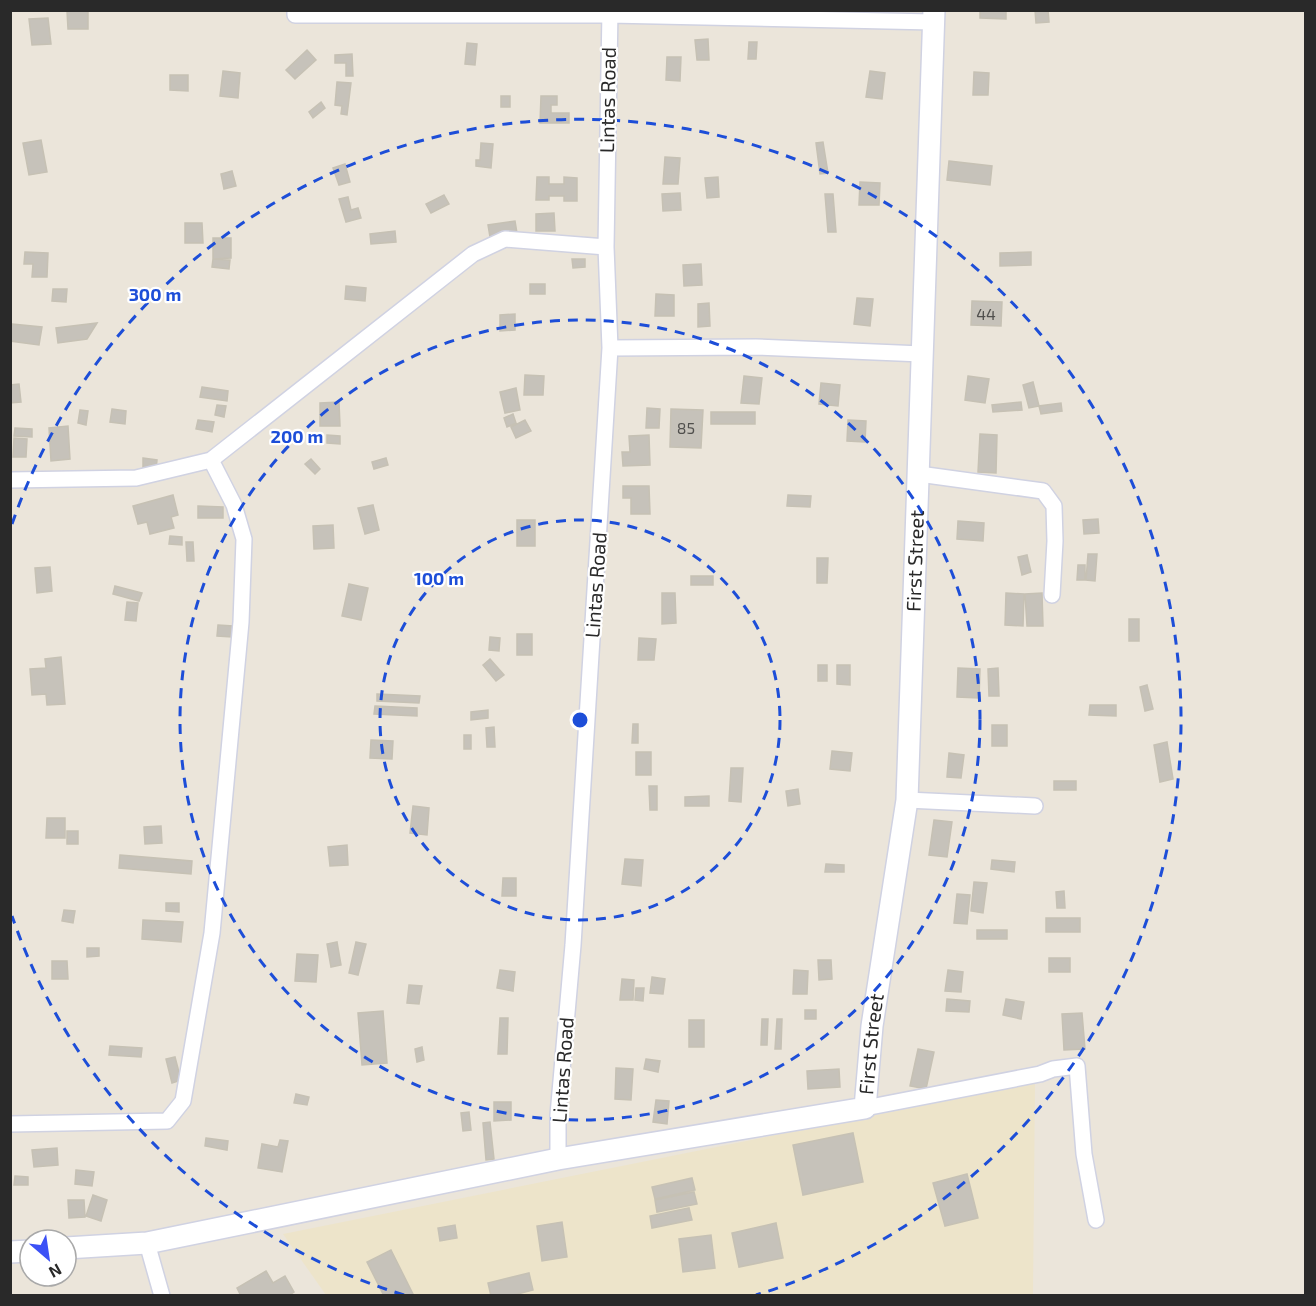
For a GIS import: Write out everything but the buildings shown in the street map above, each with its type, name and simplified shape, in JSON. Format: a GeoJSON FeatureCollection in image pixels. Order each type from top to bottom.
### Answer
{"type":"FeatureCollection","features":[{"type":"Feature","properties":{"kind":"street"},"geometry":{"type":"LineString","coordinates":[[295,10],[295,15],[610,13],[933,16]]}},
{"type":"Feature","properties":{"kind":"street","name":"Lintas Road"},"geometry":{"type":"LineString","coordinates":[[558,1159],[558,1115],[573,945],[610,348],[606,247],[610,13]]}},
{"type":"Feature","properties":{"kind":"street","name":"First Street"},"geometry":{"type":"LineString","coordinates":[[866,1108],[872,1026],[907,800],[933,16]]}},
{"type":"Feature","properties":{"kind":"street"},"geometry":{"type":"LineString","coordinates":[[10,480],[136,478],[211,460],[473,254],[505,239],[606,247]]}},
{"type":"Feature","properties":{"kind":"street"},"geometry":{"type":"LineString","coordinates":[[610,348],[756,347],[922,354]]}},
{"type":"Feature","properties":{"kind":"street"},"geometry":{"type":"LineString","coordinates":[[10,1124],[167,1121],[183,1101],[212,933],[241,622],[244,539],[234,505],[211,460]]}},
{"type":"Feature","properties":{"kind":"street"},"geometry":{"type":"LineString","coordinates":[[919,474],[1043,491],[1054,506],[1052,595]]}},
{"type":"Feature","properties":{"kind":"street"},"geometry":{"type":"LineString","coordinates":[[907,800],[1035,806]]}},
{"type":"Feature","properties":{"kind":"street"},"geometry":{"type":"LineString","coordinates":[[78,1247],[147,1243],[558,1159],[866,1108],[1077,1066],[1084,1154],[1096,1220]]}},
{"type":"Feature","properties":{"kind":"street"},"geometry":{"type":"LineString","coordinates":[[147,1243],[162,1296]]}},
{"type":"Feature","properties":{"kind":"shaded area"},"geometry":{"type":"Polygon","coordinates":[[[1035,1083],[1033,1295],[326,1295],[283,1234],[1035,1083]]]}}]}
